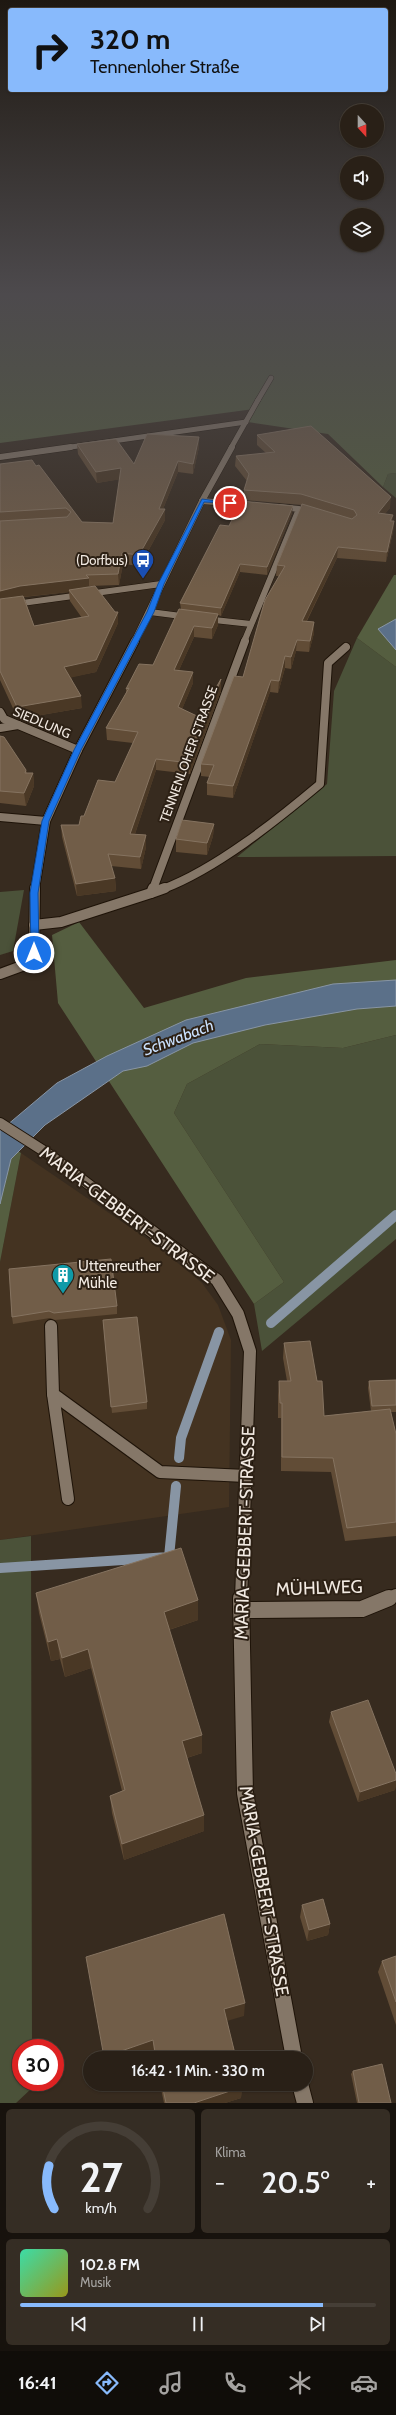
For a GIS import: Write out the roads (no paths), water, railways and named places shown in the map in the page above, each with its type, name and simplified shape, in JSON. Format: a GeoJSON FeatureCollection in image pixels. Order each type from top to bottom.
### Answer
{"type":"FeatureCollection","features":[{"type":"Feature","properties":{"kind":"street"},"geometry":{"type":"LineString","coordinates":[[0,974],[30,963],[34,953],[34,893],[46,821],[78,750],[150,612],[161,584],[202,501],[263,392]]}},
{"type":"Feature","properties":{"kind":"street"},"geometry":{"type":"LineString","coordinates":[[0,457],[246,422]]}},
{"type":"Feature","properties":{"kind":"street"},"geometry":{"type":"LineString","coordinates":[[202,501],[308,511]]}},
{"type":"Feature","properties":{"kind":"street","name":"TENNENLOHER STRASSE"},"geometry":{"type":"LineString","coordinates":[[151,893],[251,624],[299,509]]}},
{"type":"Feature","properties":{"kind":"street"},"geometry":{"type":"LineString","coordinates":[[0,606],[161,584]]}},
{"type":"Feature","properties":{"kind":"street"},"geometry":{"type":"LineString","coordinates":[[150,612],[251,624]]}},
{"type":"Feature","properties":{"kind":"street"},"geometry":{"type":"LineString","coordinates":[[34,926],[61,922],[189,879],[282,816],[320,784],[328,663],[346,647]]}},
{"type":"Feature","properties":{"kind":"street","name":"SIEDLUNG"},"geometry":{"type":"LineString","coordinates":[[0,712],[4,719],[78,750]]}},
{"type":"Feature","properties":{"kind":"street"},"geometry":{"type":"LineString","coordinates":[[0,728],[18,725]]}},
{"type":"Feature","properties":{"kind":"street"},"geometry":{"type":"LineString","coordinates":[[0,817],[46,821]]}},
{"type":"Feature","properties":{"kind":"street","name":"MARIA-GEBBERT-STRASSE"},"geometry":{"type":"LineString","coordinates":[[0,1123],[47,1153],[217,1280],[238,1314],[250,1351],[242,1610],[245,1793],[293,2051]]}},
{"type":"Feature","properties":{"kind":"street"},"geometry":{"type":"LineString","coordinates":[[51,1326],[53,1394],[68,1499]]}},
{"type":"Feature","properties":{"kind":"street"},"geometry":{"type":"LineString","coordinates":[[53,1394],[160,1472],[246,1476]]}},
{"type":"Feature","properties":{"kind":"street","name":"MÜHLWEG"},"geometry":{"type":"LineString","coordinates":[[242,1610],[362,1609],[396,1595]]}},
{"type":"Feature","properties":{"kind":"street"},"geometry":{"type":"LineString","coordinates":[[302,2091],[305,2103]]}},
{"type":"Feature","properties":{"kind":"water"},"geometry":{"type":"Polygon","coordinates":[[[396,619],[396,650],[378,629],[396,619]]]}},
{"type":"Feature","properties":{"kind":"water","name":"Schwabach"},"geometry":{"type":"Polygon","coordinates":[[[396,980],[396,1006],[357,1009],[265,1025],[193,1043],[147,1066],[123,1071],[45,1125],[11,1159],[0,1204],[0,1131],[57,1083],[107,1056],[186,1020],[333,984],[396,980]]]}},
{"type":"Feature","properties":{"kind":"waterway"},"geometry":{"type":"LineString","coordinates":[[271,1323],[396,1215]]}},
{"type":"Feature","properties":{"kind":"waterway"},"geometry":{"type":"LineString","coordinates":[[179,1458],[181,1438],[219,1332]]}},
{"type":"Feature","properties":{"kind":"waterway"},"geometry":{"type":"LineString","coordinates":[[0,1568],[169,1557],[176,1486]]}},
{"type":"Feature","properties":{"kind":"place","name":"(Dorfbus)"},"geometry":{"type":"Point","coordinates":[143,580]}},
{"type":"Feature","properties":{"kind":"place","name":"Uttenreuther Mühle"},"geometry":{"type":"Point","coordinates":[63,1294]}}]}
